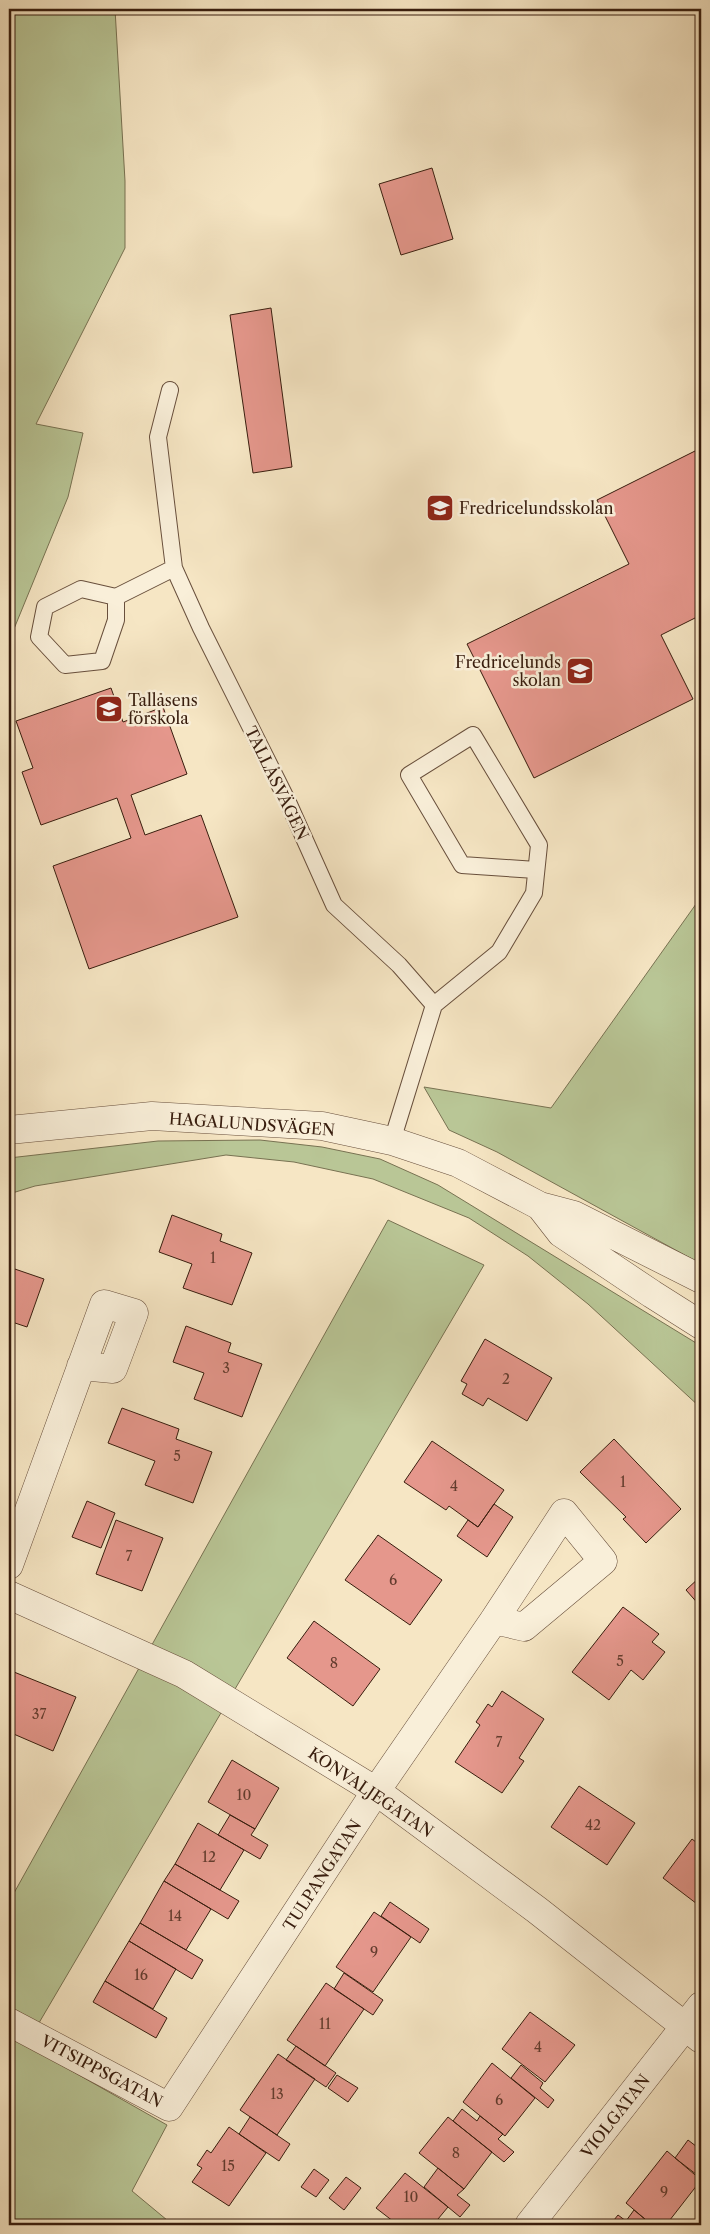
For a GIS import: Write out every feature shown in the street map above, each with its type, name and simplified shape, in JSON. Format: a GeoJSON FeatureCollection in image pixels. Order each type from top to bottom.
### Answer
{"type":"FeatureCollection","features":[{"type":"Feature","properties":{"kind":"street","name":"HAGALUNDSVÄGEN"},"geometry":{"type":"LineString","coordinates":[[9,1130],[152,1116],[322,1126],[392,1141],[458,1163],[540,1206],[574,1215],[701,1279]]}},
{"type":"Feature","properties":{"kind":"street","name":"HAGALUNDSVÄGEN"},"geometry":{"type":"LineString","coordinates":[[540,1206],[561,1233],[701,1325]]}},
{"type":"Feature","properties":{"kind":"street"},"geometry":{"type":"LineString","coordinates":[[9,1565],[81,1366]]}},
{"type":"Feature","properties":{"kind":"street","name":"KONVALJEGATAN"},"geometry":{"type":"LineString","coordinates":[[9,1595],[184,1674],[376,1791],[537,1910],[693,2033]]}},
{"type":"Feature","properties":{"kind":"street","name":"TULPANGATAN"},"geometry":{"type":"LineString","coordinates":[[169,2107],[376,1791],[494,1620]]}},
{"type":"Feature","properties":{"kind":"street","name":"VIOLGATAN"},"geometry":{"type":"LineString","coordinates":[[529,2225],[693,2033],[701,2006]]}},
{"type":"Feature","properties":{"kind":"street","name":"VITSIPPSGATAN"},"geometry":{"type":"LineString","coordinates":[[9,2022],[169,2107]]}},
{"type":"Feature","properties":{"kind":"lane","name":"TALLÅSVÄGEN"},"geometry":{"type":"LineString","coordinates":[[170,390],[158,437],[174,568],[201,628],[287,800],[334,905],[399,965],[434,1005]]}},
{"type":"Feature","properties":{"kind":"lane"},"geometry":{"type":"LineString","coordinates":[[116,597],[116,620],[102,661],[65,665],[39,637],[45,607],[81,589],[116,597],[174,568]]}},
{"type":"Feature","properties":{"kind":"lane"},"geometry":{"type":"LineString","coordinates":[[392,1141],[434,1005],[498,952],[534,893],[539,846],[473,735],[408,775],[462,865],[536,870]]}},
{"type":"Feature","properties":{"kind":"green space"},"geometry":{"type":"Polygon","coordinates":[[[9,9],[115,9],[125,181],[125,248],[36,424],[83,433],[68,497],[9,641],[9,9]]]}},
{"type":"Feature","properties":{"kind":"green space"},"geometry":{"type":"Polygon","coordinates":[[[701,897],[701,1264],[497,1152],[449,1130],[424,1087],[551,1108],[701,897]]]}},
{"type":"Feature","properties":{"kind":"green space"},"geometry":{"type":"Polygon","coordinates":[[[260,1140],[322,1147],[380,1159],[438,1185],[701,1346],[701,1408],[588,1304],[528,1256],[469,1218],[373,1179],[294,1162],[226,1155],[35,1186],[9,1194],[9,1158],[158,1141],[260,1140]]]}},
{"type":"Feature","properties":{"kind":"green space"},"geometry":{"type":"Polygon","coordinates":[[[388,1220],[484,1265],[26,2045],[167,2125],[132,2191],[173,2225],[9,2225],[9,1902],[388,1220]]]}},
{"type":"Feature","properties":{"kind":"building"},"geometry":{"type":"Polygon","coordinates":[[[432,168],[453,239],[401,255],[379,184],[432,168]]]}},
{"type":"Feature","properties":{"kind":"building"},"geometry":{"type":"Polygon","coordinates":[[[271,308],[292,467],[253,473],[230,315],[271,308]]]}},
{"type":"Feature","properties":{"kind":"building"},"geometry":{"type":"Polygon","coordinates":[[[701,448],[701,615],[661,635],[693,699],[534,778],[467,644],[629,564],[597,500],[701,448]]]}},
{"type":"Feature","properties":{"kind":"building"},"geometry":{"type":"Polygon","coordinates":[[[111,688],[123,722],[163,707],[187,774],[131,795],[145,835],[201,815],[238,917],[89,969],[53,866],[131,838],[117,798],[41,825],[22,772],[33,768],[16,721],[111,688]]]}},
{"type":"Feature","properties":{"kind":"building"},"geometry":{"type":"Polygon","coordinates":[[[172,1215],[222,1234],[220,1241],[252,1253],[232,1305],[183,1288],[192,1264],[159,1252],[172,1215]]]}},
{"type":"Feature","properties":{"kind":"building"},"geometry":{"type":"Polygon","coordinates":[[[9,1267],[44,1279],[27,1327],[9,1321],[9,1267]]]}},
{"type":"Feature","properties":{"kind":"building"},"geometry":{"type":"Polygon","coordinates":[[[186,1326],[231,1343],[228,1352],[262,1364],[242,1417],[194,1399],[204,1373],[173,1362],[186,1326]]]}},
{"type":"Feature","properties":{"kind":"building"},"geometry":{"type":"Polygon","coordinates":[[[485,1339],[552,1378],[527,1421],[488,1398],[483,1406],[462,1394],[467,1384],[461,1381],[485,1339]]]}},
{"type":"Feature","properties":{"kind":"building"},"geometry":{"type":"Polygon","coordinates":[[[122,1408],[179,1429],[176,1439],[212,1452],[193,1503],[145,1485],[155,1461],[108,1443],[122,1408]]]}},
{"type":"Feature","properties":{"kind":"building"},"geometry":{"type":"Polygon","coordinates":[[[614,1439],[681,1509],[646,1543],[623,1519],[626,1517],[580,1472],[614,1439]]]}},
{"type":"Feature","properties":{"kind":"building"},"geometry":{"type":"Polygon","coordinates":[[[432,1441],[504,1490],[478,1527],[449,1506],[446,1510],[404,1482],[432,1441]]]}},
{"type":"Feature","properties":{"kind":"building"},"geometry":{"type":"Polygon","coordinates":[[[87,1501],[115,1513],[101,1548],[72,1537],[87,1501]]]}},
{"type":"Feature","properties":{"kind":"building"},"geometry":{"type":"Polygon","coordinates":[[[494,1504],[513,1517],[487,1557],[457,1536],[468,1520],[478,1527],[494,1504]]]}},
{"type":"Feature","properties":{"kind":"building"},"geometry":{"type":"Polygon","coordinates":[[[116,1520],[163,1538],[142,1591],[96,1574],[116,1520]]]}},
{"type":"Feature","properties":{"kind":"building"},"geometry":{"type":"Polygon","coordinates":[[[378,1535],[442,1580],[410,1625],[345,1580],[378,1535]]]}},
{"type":"Feature","properties":{"kind":"building"},"geometry":{"type":"Polygon","coordinates":[[[701,1576],[701,1607],[686,1590],[701,1576]]]}},
{"type":"Feature","properties":{"kind":"building"},"geometry":{"type":"Polygon","coordinates":[[[623,1607],[659,1634],[652,1642],[665,1652],[643,1680],[631,1670],[609,1700],[572,1672],[623,1607]]]}},
{"type":"Feature","properties":{"kind":"building"},"geometry":{"type":"Polygon","coordinates":[[[314,1621],[380,1669],[353,1706],[287,1658],[314,1621]]]}},
{"type":"Feature","properties":{"kind":"building"},"geometry":{"type":"Polygon","coordinates":[[[9,1670],[76,1697],[53,1751],[9,1732],[9,1670]]]}},
{"type":"Feature","properties":{"kind":"building"},"geometry":{"type":"Polygon","coordinates":[[[502,1691],[544,1719],[519,1758],[524,1761],[502,1793],[455,1762],[480,1725],[476,1722],[488,1704],[492,1707],[502,1691]]]}},
{"type":"Feature","properties":{"kind":"building"},"geometry":{"type":"Polygon","coordinates":[[[232,1760],[279,1788],[255,1829],[208,1802],[232,1760]]]}},
{"type":"Feature","properties":{"kind":"building"},"geometry":{"type":"Polygon","coordinates":[[[579,1786],[635,1823],[607,1865],[551,1827],[579,1786]]]}},
{"type":"Feature","properties":{"kind":"building"},"geometry":{"type":"Polygon","coordinates":[[[230,1815],[255,1829],[251,1835],[268,1845],[260,1859],[218,1835],[230,1815]]]}},
{"type":"Feature","properties":{"kind":"building"},"geometry":{"type":"Polygon","coordinates":[[[198,1823],[244,1850],[220,1890],[175,1864],[198,1823]]]}},
{"type":"Feature","properties":{"kind":"building"},"geometry":{"type":"Polygon","coordinates":[[[692,1839],[701,1846],[701,1907],[663,1878],[692,1839]]]}},
{"type":"Feature","properties":{"kind":"building"},"geometry":{"type":"Polygon","coordinates":[[[175,1864],[239,1901],[228,1919],[164,1881],[175,1864]]]}},
{"type":"Feature","properties":{"kind":"building"},"geometry":{"type":"Polygon","coordinates":[[[164,1881],[211,1909],[186,1950],[140,1923],[164,1881]]]}},
{"type":"Feature","properties":{"kind":"building"},"geometry":{"type":"Polygon","coordinates":[[[390,1902],[429,1929],[420,1943],[381,1916],[390,1902]]]}},
{"type":"Feature","properties":{"kind":"building"},"geometry":{"type":"Polygon","coordinates":[[[374,1912],[411,1937],[373,1992],[336,1967],[374,1912]]]}},
{"type":"Feature","properties":{"kind":"building"},"geometry":{"type":"Polygon","coordinates":[[[140,1923],[203,1960],[192,1979],[129,1941],[140,1923]]]}},
{"type":"Feature","properties":{"kind":"building"},"geometry":{"type":"Polygon","coordinates":[[[129,1941],[176,1969],[153,2009],[105,1981],[129,1941]]]}},
{"type":"Feature","properties":{"kind":"building"},"geometry":{"type":"Polygon","coordinates":[[[344,1973],[383,2000],[373,2015],[334,1989],[344,1973]]]}},
{"type":"Feature","properties":{"kind":"building"},"geometry":{"type":"Polygon","coordinates":[[[105,1981],[167,2018],[156,2038],[93,2002],[105,1981]]]}},
{"type":"Feature","properties":{"kind":"building"},"geometry":{"type":"Polygon","coordinates":[[[326,1983],[364,2009],[325,2066],[287,2040],[326,1983]]]}},
{"type":"Feature","properties":{"kind":"building"},"geometry":{"type":"Polygon","coordinates":[[[530,2012],[575,2045],[545,2082],[502,2049],[530,2012]]]}},
{"type":"Feature","properties":{"kind":"building"},"geometry":{"type":"Polygon","coordinates":[[[296,2046],[336,2073],[326,2087],[286,2060],[296,2046]]]}},
{"type":"Feature","properties":{"kind":"building"},"geometry":{"type":"Polygon","coordinates":[[[278,2054],[315,2079],[277,2135],[240,2110],[278,2054]]]}},
{"type":"Feature","properties":{"kind":"building"},"geometry":{"type":"Polygon","coordinates":[[[492,2063],[535,2098],[505,2136],[463,2102],[492,2063]]]}},
{"type":"Feature","properties":{"kind":"building"},"geometry":{"type":"Polygon","coordinates":[[[521,2065],[543,2083],[540,2088],[554,2100],[548,2108],[511,2078],[521,2065]]]}},
{"type":"Feature","properties":{"kind":"building"},"geometry":{"type":"Polygon","coordinates":[[[337,2075],[358,2088],[348,2102],[328,2088],[337,2075]]]}},
{"type":"Feature","properties":{"kind":"building"},"geometry":{"type":"Polygon","coordinates":[[[462,2109],[477,2121],[480,2116],[503,2134],[498,2139],[514,2152],[504,2162],[453,2121],[462,2109]]]}},
{"type":"Feature","properties":{"kind":"building"},"geometry":{"type":"Polygon","coordinates":[[[250,2117],[290,2144],[279,2161],[239,2134],[250,2117]]]}},
{"type":"Feature","properties":{"kind":"building"},"geometry":{"type":"Polygon","coordinates":[[[448,2117],[492,2152],[464,2189],[419,2153],[448,2117]]]}},
{"type":"Feature","properties":{"kind":"building"},"geometry":{"type":"Polygon","coordinates":[[[229,2127],[266,2153],[229,2206],[192,2182],[202,2168],[197,2165],[207,2150],[211,2153],[229,2127]]]}},
{"type":"Feature","properties":{"kind":"building"},"geometry":{"type":"Polygon","coordinates":[[[688,2140],[701,2150],[701,2178],[675,2158],[688,2140]]]}},
{"type":"Feature","properties":{"kind":"building"},"geometry":{"type":"Polygon","coordinates":[[[667,2151],[701,2180],[666,2225],[652,2225],[626,2203],[667,2151]]]}},
{"type":"Feature","properties":{"kind":"building"},"geometry":{"type":"Polygon","coordinates":[[[438,2168],[464,2189],[457,2195],[470,2205],[460,2217],[424,2187],[438,2168]]]}},
{"type":"Feature","properties":{"kind":"building"},"geometry":{"type":"Polygon","coordinates":[[[314,2169],[329,2180],[316,2197],[301,2187],[314,2169]]]}},
{"type":"Feature","properties":{"kind":"building"},"geometry":{"type":"Polygon","coordinates":[[[405,2173],[448,2207],[433,2225],[398,2225],[376,2208],[405,2173]]]}},
{"type":"Feature","properties":{"kind":"building"},"geometry":{"type":"Polygon","coordinates":[[[346,2177],[361,2188],[344,2210],[329,2198],[346,2177]]]}},
{"type":"Feature","properties":{"kind":"building"},"geometry":{"type":"Polygon","coordinates":[[[634,2210],[652,2225],[631,2225],[626,2221],[634,2210]]]}},
{"type":"Feature","properties":{"kind":"building"},"geometry":{"type":"Polygon","coordinates":[[[618,2215],[626,2221],[631,2225],[610,2225],[618,2215]]]}},
{"type":"Feature","properties":{"kind":"place","name":"Fredricelundsskolan"},"geometry":{"type":"Point","coordinates":[440,508]}},
{"type":"Feature","properties":{"kind":"place","name":"Fredricelunds skolan"},"geometry":{"type":"Point","coordinates":[580,671]}},
{"type":"Feature","properties":{"kind":"place","name":"Tallåsens förskola"},"geometry":{"type":"Point","coordinates":[109,709]}}]}
